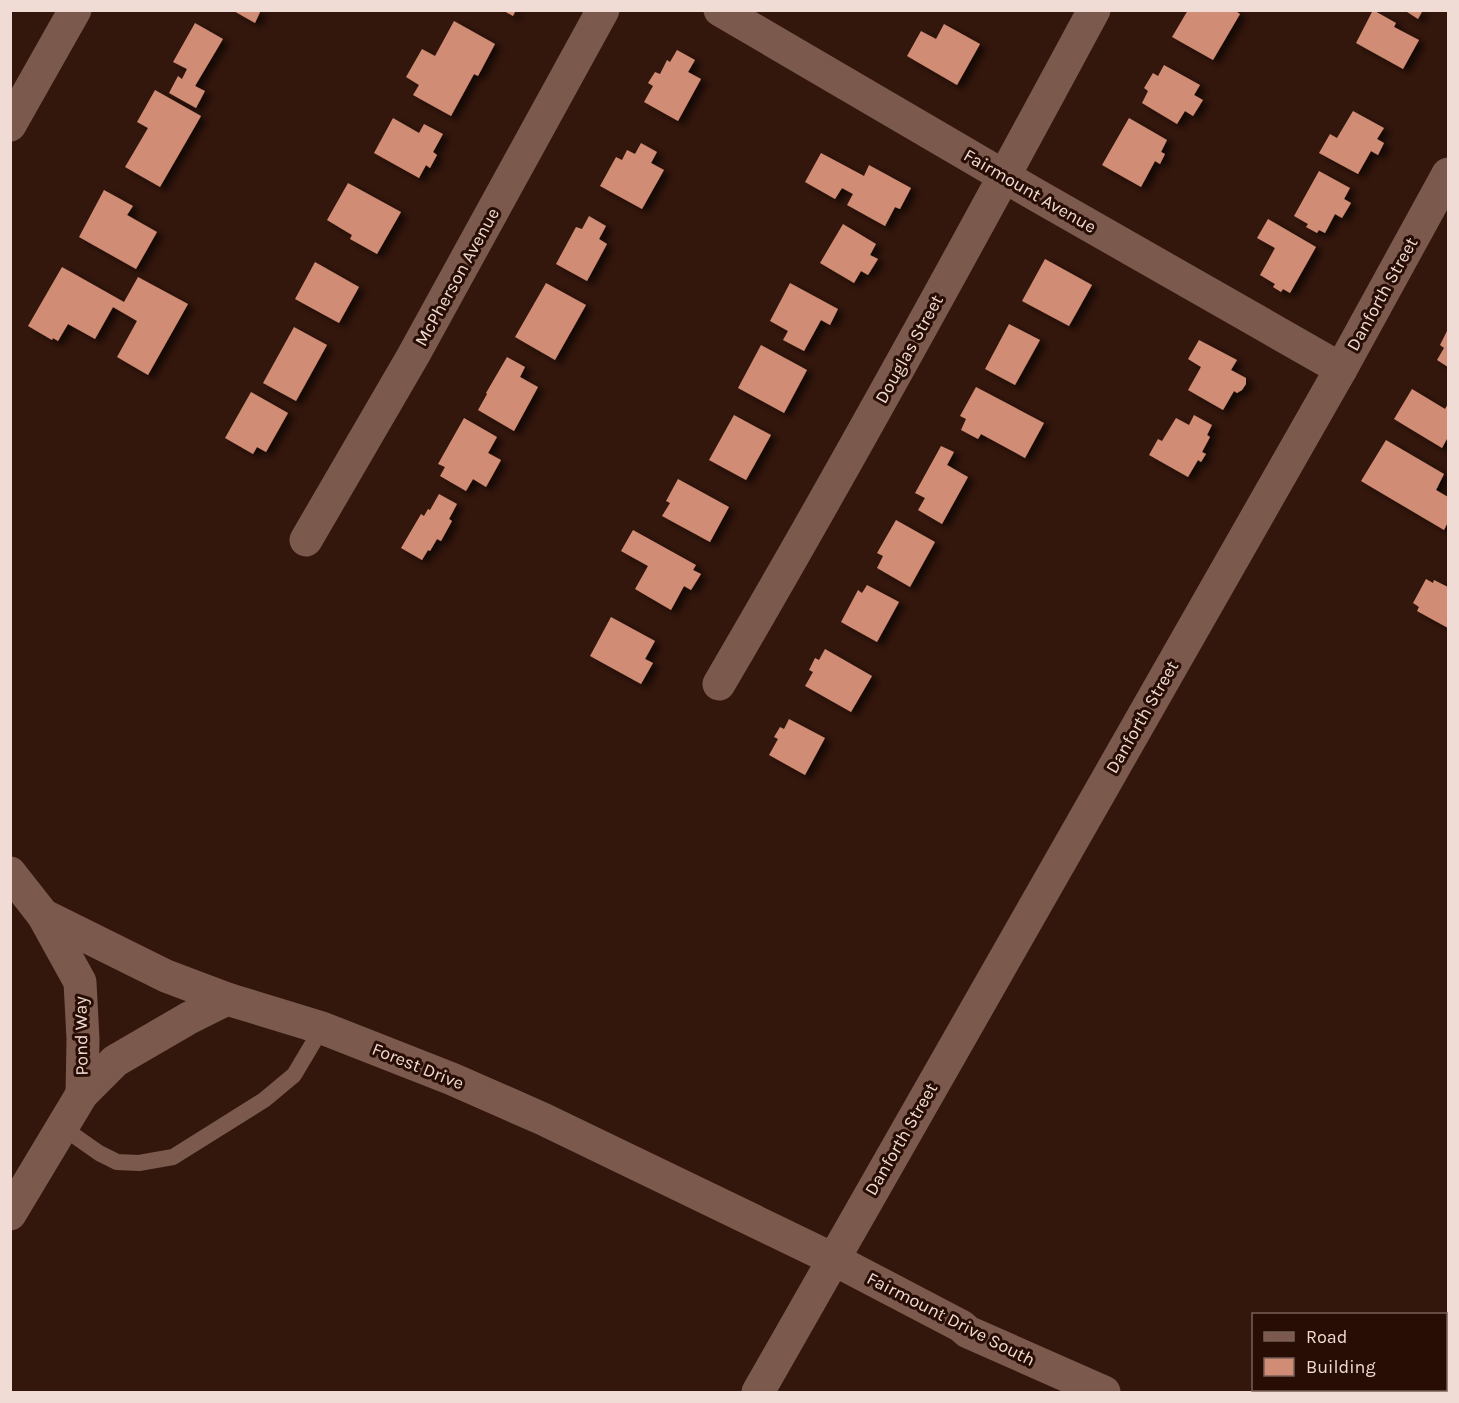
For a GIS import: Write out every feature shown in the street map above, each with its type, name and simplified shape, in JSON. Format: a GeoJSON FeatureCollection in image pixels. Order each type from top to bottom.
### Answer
{"type":"FeatureCollection","features":[{"type":"Feature","properties":{"kind":"street"},"geometry":{"type":"LineString","coordinates":[[10,125],[75,10]]}},
{"type":"Feature","properties":{"kind":"street","name":"McPherson Avenue"},"geometry":{"type":"LineString","coordinates":[[306,540],[413,356],[603,10]]}},
{"type":"Feature","properties":{"kind":"street","name":"Fairmount Avenue"},"geometry":{"type":"LineString","coordinates":[[720,10],[1005,177],[1341,369]]}},
{"type":"Feature","properties":{"kind":"street","name":"Douglas Street"},"geometry":{"type":"LineString","coordinates":[[719,684],[800,546],[1005,177],[1094,10]]}},
{"type":"Feature","properties":{"kind":"street","name":"Danforth Street"},"geometry":{"type":"LineString","coordinates":[[758,1392],[1341,369],[1449,174]]}},
{"type":"Feature","properties":{"kind":"street","name":"Forest Drive"},"geometry":{"type":"LineString","coordinates":[[10,873],[43,915],[166,976],[227,999],[322,1028],[452,1079],[543,1119],[833,1259]]}},
{"type":"Feature","properties":{"kind":"street","name":"Pond Way"},"geometry":{"type":"LineString","coordinates":[[43,915],[80,982],[82,1094]]}},
{"type":"Feature","properties":{"kind":"street","name":"Pond Way"},"geometry":{"type":"LineString","coordinates":[[10,1214],[82,1094],[116,1061],[189,1018],[227,999]]}},
{"type":"Feature","properties":{"kind":"street","name":"Fairmount Drive South"},"geometry":{"type":"LineString","coordinates":[[833,1259],[961,1326],[968,1332],[1104,1392]]}},
{"type":"Feature","properties":{"kind":"lane"},"geometry":{"type":"LineString","coordinates":[[63,1127],[99,1154],[117,1162],[139,1163],[173,1157],[264,1100],[294,1075],[322,1028]]}},
{"type":"Feature","properties":{"kind":"building"},"geometry":{"type":"Polygon","coordinates":[[[232,10],[261,10],[255,23],[232,10]]]}},
{"type":"Feature","properties":{"kind":"building"},"geometry":{"type":"Polygon","coordinates":[[[502,10],[516,10],[513,16],[502,10]]]}},
{"type":"Feature","properties":{"kind":"building"},"geometry":{"type":"Polygon","coordinates":[[[1188,10],[1234,10],[1240,14],[1213,60],[1172,37],[1188,10]]]}},
{"type":"Feature","properties":{"kind":"building"},"geometry":{"type":"Polygon","coordinates":[[[1373,10],[1396,23],[1394,27],[1419,40],[1403,69],[1356,43],[1373,10]]]}},
{"type":"Feature","properties":{"kind":"building"},"geometry":{"type":"Polygon","coordinates":[[[1404,10],[1423,10],[1418,19],[1404,10]]]}},
{"type":"Feature","properties":{"kind":"building"},"geometry":{"type":"Polygon","coordinates":[[[454,21],[495,44],[478,76],[474,74],[451,116],[413,95],[419,85],[406,77],[422,49],[435,56],[454,21]]]}},
{"type":"Feature","properties":{"kind":"building"},"geometry":{"type":"Polygon","coordinates":[[[195,23],[223,39],[195,86],[205,91],[196,108],[169,93],[178,76],[182,79],[187,69],[173,62],[195,23]]]}},
{"type":"Feature","properties":{"kind":"building"},"geometry":{"type":"Polygon","coordinates":[[[944,24],[980,44],[957,85],[907,56],[921,31],[936,39],[944,24]]]}},
{"type":"Feature","properties":{"kind":"building"},"geometry":{"type":"Polygon","coordinates":[[[677,50],[695,60],[688,72],[701,79],[678,121],[644,102],[653,86],[648,83],[655,72],[660,74],[667,60],[670,62],[677,50]]]}},
{"type":"Feature","properties":{"kind":"building"},"geometry":{"type":"Polygon","coordinates":[[[1164,65],[1200,85],[1194,95],[1203,100],[1193,116],[1185,111],[1177,124],[1142,103],[1148,91],[1144,88],[1153,73],[1158,76],[1164,65]]]}},
{"type":"Feature","properties":{"kind":"building"},"geometry":{"type":"Polygon","coordinates":[[[155,90],[201,116],[160,187],[125,167],[148,128],[137,122],[155,90]]]}},
{"type":"Feature","properties":{"kind":"building"},"geometry":{"type":"Polygon","coordinates":[[[1353,111],[1384,128],[1377,139],[1384,143],[1378,155],[1371,151],[1358,174],[1319,153],[1330,134],[1337,138],[1353,111]]]}},
{"type":"Feature","properties":{"kind":"building"},"geometry":{"type":"Polygon","coordinates":[[[393,118],[419,133],[424,124],[443,134],[433,152],[437,155],[430,168],[426,165],[419,178],[374,153],[393,118]]]}},
{"type":"Feature","properties":{"kind":"building"},"geometry":{"type":"Polygon","coordinates":[[[1129,118],[1167,140],[1161,152],[1165,154],[1160,164],[1155,161],[1141,187],[1102,165],[1129,118]]]}},
{"type":"Feature","properties":{"kind":"building"},"geometry":{"type":"Polygon","coordinates":[[[641,143],[657,152],[651,163],[664,170],[642,209],[600,186],[616,157],[622,160],[627,150],[635,154],[641,143]]]}},
{"type":"Feature","properties":{"kind":"building"},"geometry":{"type":"Polygon","coordinates":[[[821,153],[864,176],[869,165],[911,188],[900,209],[895,207],[885,226],[847,205],[853,194],[842,188],[835,199],[805,182],[821,153]]]}},
{"type":"Feature","properties":{"kind":"building"},"geometry":{"type":"Polygon","coordinates":[[[1319,171],[1350,188],[1344,199],[1351,203],[1342,218],[1335,214],[1325,233],[1319,230],[1317,233],[1306,227],[1308,224],[1294,216],[1319,171]]]}},
{"type":"Feature","properties":{"kind":"building"},"geometry":{"type":"Polygon","coordinates":[[[348,183],[401,212],[377,254],[350,239],[352,235],[327,220],[348,183]]]}},
{"type":"Feature","properties":{"kind":"building"},"geometry":{"type":"Polygon","coordinates":[[[104,190],[133,206],[127,215],[157,232],[136,269],[79,237],[104,190]]]}},
{"type":"Feature","properties":{"kind":"building"},"geometry":{"type":"Polygon","coordinates":[[[589,216],[606,226],[599,239],[607,244],[587,281],[556,264],[576,227],[582,229],[589,216]]]}},
{"type":"Feature","properties":{"kind":"building"},"geometry":{"type":"Polygon","coordinates":[[[1268,219],[1316,247],[1290,293],[1283,289],[1281,292],[1273,287],[1275,284],[1260,275],[1275,248],[1257,238],[1268,219]]]}},
{"type":"Feature","properties":{"kind":"building"},"geometry":{"type":"Polygon","coordinates":[[[843,224],[876,244],[870,255],[878,259],[868,275],[861,271],[854,283],[820,263],[843,224]]]}},
{"type":"Feature","properties":{"kind":"building"},"geometry":{"type":"Polygon","coordinates":[[[1045,259],[1092,285],[1069,326],[1022,301],[1045,259]]]}},
{"type":"Feature","properties":{"kind":"building"},"geometry":{"type":"Polygon","coordinates":[[[315,262],[359,287],[339,323],[295,299],[315,262]]]}},
{"type":"Feature","properties":{"kind":"building"},"geometry":{"type":"Polygon","coordinates":[[[62,267],[124,302],[138,277],[188,304],[148,375],[117,357],[137,321],[113,307],[95,339],[68,324],[58,341],[28,326],[62,267]]]}},
{"type":"Feature","properties":{"kind":"building"},"geometry":{"type":"Polygon","coordinates":[[[546,283],[586,305],[555,360],[515,337],[546,283]]]}},
{"type":"Feature","properties":{"kind":"building"},"geometry":{"type":"Polygon","coordinates":[[[790,283],[838,309],[830,325],[821,320],[804,351],[783,340],[788,331],[770,321],[790,283]]]}},
{"type":"Feature","properties":{"kind":"building"},"geometry":{"type":"Polygon","coordinates":[[[1009,324],[1040,340],[1015,385],[985,369],[1009,324]]]}},
{"type":"Feature","properties":{"kind":"building"},"geometry":{"type":"Polygon","coordinates":[[[294,327],[327,345],[296,401],[263,383],[294,327]]]}},
{"type":"Feature","properties":{"kind":"building"},"geometry":{"type":"Polygon","coordinates":[[[1448,329],[1448,367],[1437,360],[1444,348],[1440,345],[1448,329]]]}},
{"type":"Feature","properties":{"kind":"building"},"geometry":{"type":"Polygon","coordinates":[[[1199,340],[1237,360],[1231,370],[1246,378],[1246,384],[1242,390],[1237,393],[1234,391],[1223,410],[1188,390],[1201,367],[1188,359],[1199,340]]]}},
{"type":"Feature","properties":{"kind":"building"},"geometry":{"type":"Polygon","coordinates":[[[761,345],[807,370],[784,413],[738,388],[761,345]]]}},
{"type":"Feature","properties":{"kind":"building"},"geometry":{"type":"Polygon","coordinates":[[[507,357],[525,367],[520,377],[538,387],[514,431],[478,410],[507,357]]]}},
{"type":"Feature","properties":{"kind":"building"},"geometry":{"type":"Polygon","coordinates":[[[976,387],[1044,423],[1025,458],[981,434],[978,439],[961,430],[966,419],[960,416],[976,387]]]}},
{"type":"Feature","properties":{"kind":"building"},"geometry":{"type":"Polygon","coordinates":[[[1412,389],[1445,409],[1448,404],[1448,437],[1442,448],[1394,419],[1412,389]]]}},
{"type":"Feature","properties":{"kind":"building"},"geometry":{"type":"Polygon","coordinates":[[[251,392],[288,413],[266,452],[257,447],[253,454],[225,438],[251,392]]]}},
{"type":"Feature","properties":{"kind":"building"},"geometry":{"type":"Polygon","coordinates":[[[734,415],[771,435],[746,480],[709,460],[734,415]]]}},
{"type":"Feature","properties":{"kind":"building"},"geometry":{"type":"Polygon","coordinates":[[[1194,415],[1212,425],[1207,435],[1210,437],[1202,452],[1206,454],[1201,462],[1198,460],[1188,477],[1149,455],[1158,439],[1162,441],[1176,418],[1189,425],[1194,415]]]}},
{"type":"Feature","properties":{"kind":"building"},"geometry":{"type":"Polygon","coordinates":[[[464,418],[497,437],[488,453],[501,460],[486,487],[473,479],[466,491],[440,476],[445,467],[438,464],[464,418]]]}},
{"type":"Feature","properties":{"kind":"building"},"geometry":{"type":"Polygon","coordinates":[[[1386,440],[1444,474],[1436,490],[1448,497],[1448,522],[1444,530],[1361,481],[1386,440]]]}},
{"type":"Feature","properties":{"kind":"building"},"geometry":{"type":"Polygon","coordinates":[[[941,446],[954,452],[947,465],[968,477],[942,524],[918,510],[925,498],[915,493],[941,446]]]}},
{"type":"Feature","properties":{"kind":"building"},"geometry":{"type":"Polygon","coordinates":[[[678,479],[729,507],[710,542],[662,516],[670,503],[666,501],[678,479]]]}},
{"type":"Feature","properties":{"kind":"building"},"geometry":{"type":"Polygon","coordinates":[[[439,494],[457,504],[449,519],[452,521],[441,541],[437,539],[422,560],[401,548],[421,514],[424,516],[428,509],[430,510],[439,494]]]}},
{"type":"Feature","properties":{"kind":"building"},"geometry":{"type":"Polygon","coordinates":[[[896,520],[935,542],[910,587],[877,568],[883,556],[877,553],[896,520]]]}},
{"type":"Feature","properties":{"kind":"building"},"geometry":{"type":"Polygon","coordinates":[[[633,530],[696,565],[693,570],[701,574],[691,590],[684,586],[671,610],[635,589],[648,566],[621,551],[633,530]]]}},
{"type":"Feature","properties":{"kind":"building"},"geometry":{"type":"Polygon","coordinates":[[[1426,579],[1448,587],[1448,628],[1417,611],[1419,607],[1413,603],[1426,579]]]}},
{"type":"Feature","properties":{"kind":"building"},"geometry":{"type":"Polygon","coordinates":[[[867,585],[899,602],[877,642],[841,622],[858,590],[862,593],[867,585]]]}},
{"type":"Feature","properties":{"kind":"building"},"geometry":{"type":"Polygon","coordinates":[[[611,617],[655,641],[645,659],[653,663],[641,684],[590,656],[611,617]]]}},
{"type":"Feature","properties":{"kind":"building"},"geometry":{"type":"Polygon","coordinates":[[[825,649],[872,676],[851,712],[805,686],[813,672],[809,670],[815,658],[819,660],[825,649]]]}},
{"type":"Feature","properties":{"kind":"building"},"geometry":{"type":"Polygon","coordinates":[[[789,719],[825,738],[805,775],[769,755],[778,739],[774,737],[780,727],[784,729],[789,719]]]}}]}
